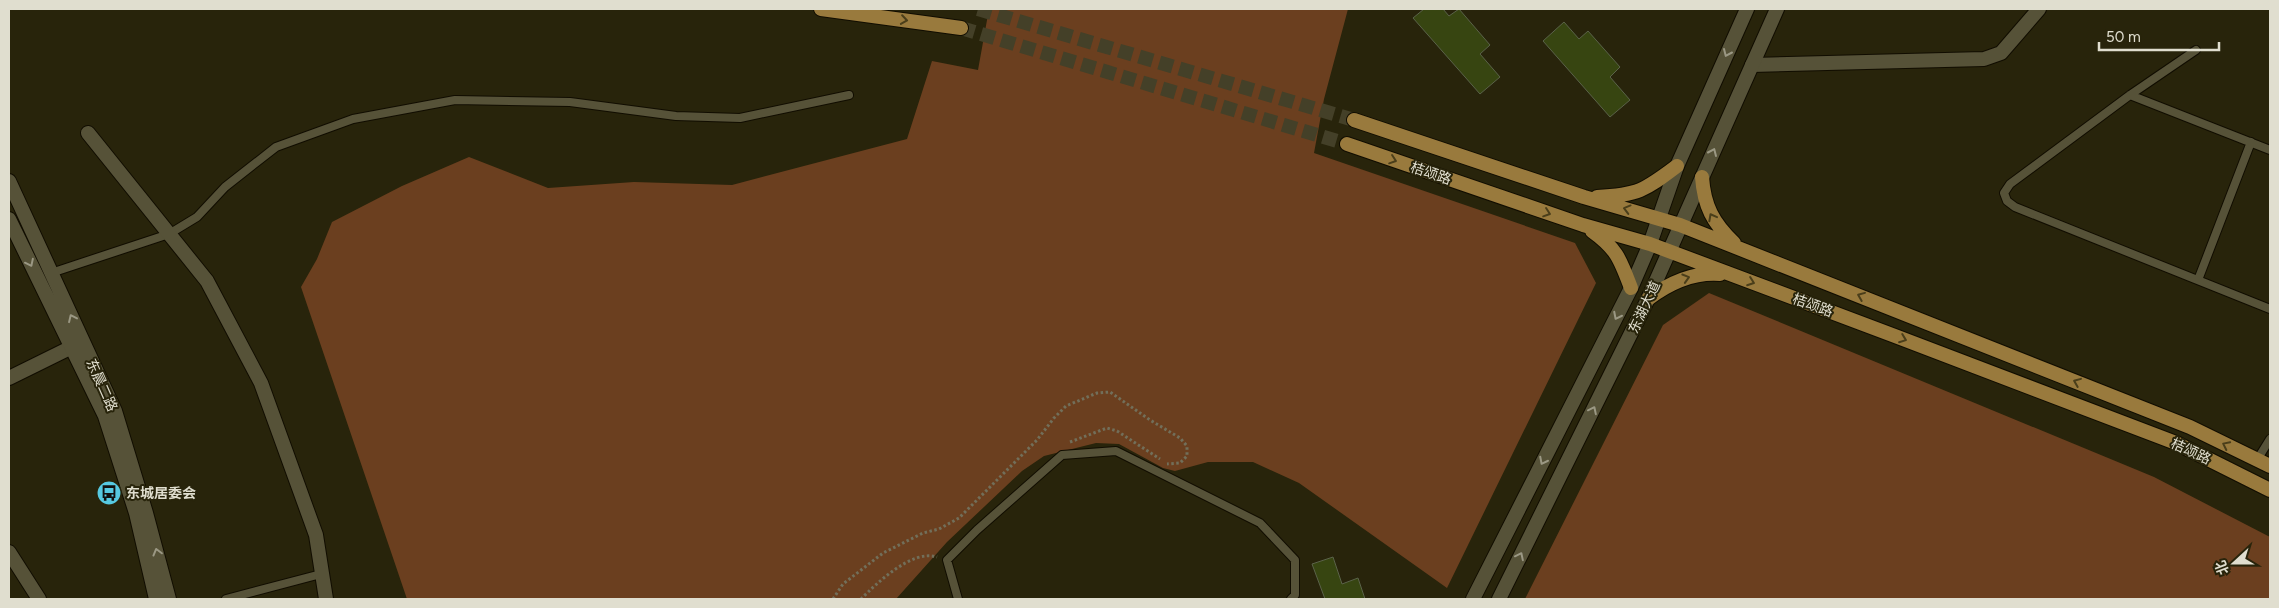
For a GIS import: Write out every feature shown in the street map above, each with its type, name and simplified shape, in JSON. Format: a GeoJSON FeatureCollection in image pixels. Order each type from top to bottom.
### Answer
{"type":"FeatureCollection","features":[{"type":"Feature","properties":{"kind":"main road"},"geometry":{"type":"LineString","coordinates":[[821,9],[961,28]]}},
{"type":"Feature","properties":{"kind":"main road","name":"东湖大道"},"geometry":{"type":"LineString","coordinates":[[1473,599],[1631,288],[1650,244],[1678,166],[1747,9]]}},
{"type":"Feature","properties":{"kind":"main road","name":"东湖大道"},"geometry":{"type":"LineString","coordinates":[[1498,599],[1648,299],[1777,9]]}},
{"type":"Feature","properties":{"kind":"main road"},"geometry":{"type":"LineString","coordinates":[[1752,65],[1984,59],[2001,53],[2039,9]]}},
{"type":"Feature","properties":{"kind":"main road","name":"桔颂路"},"geometry":{"type":"LineString","coordinates":[[1354,120],[1584,197],[1658,218],[1740,248],[2190,427],[2270,466]]}},
{"type":"Feature","properties":{"kind":"main road"},"geometry":{"type":"LineString","coordinates":[[88,134],[207,281],[260,383],[316,535],[326,599]]}},
{"type":"Feature","properties":{"kind":"main road","name":"桔颂路"},"geometry":{"type":"LineString","coordinates":[[1347,144],[1583,225],[1650,244],[2176,443],[2270,490]]}},
{"type":"Feature","properties":{"kind":"main road"},"geometry":{"type":"LineString","coordinates":[[1584,197],[1626,195],[1648,188],[1678,166]]}},
{"type":"Feature","properties":{"kind":"main road"},"geometry":{"type":"LineString","coordinates":[[1702,177],[1703,193],[1718,228],[1740,248]]}},
{"type":"Feature","properties":{"kind":"main road","name":"东晨二路"},"geometry":{"type":"LineString","coordinates":[[9,181],[51,273],[77,345],[106,416],[136,512],[156,599]]}},
{"type":"Feature","properties":{"kind":"main road","name":"东晨二路"},"geometry":{"type":"LineString","coordinates":[[9,219],[115,411],[146,513],[169,599]]}},
{"type":"Feature","properties":{"kind":"main road"},"geometry":{"type":"LineString","coordinates":[[1583,225],[1610,244],[1621,260],[1631,288]]}},
{"type":"Feature","properties":{"kind":"main road"},"geometry":{"type":"LineString","coordinates":[[1648,299],[1666,286],[1687,278],[1706,273],[1729,274]]}},
{"type":"Feature","properties":{"kind":"main road"},"geometry":{"type":"LineString","coordinates":[[9,378],[77,345]]}},
{"type":"Feature","properties":{"kind":"main road"},"geometry":{"type":"LineString","coordinates":[[9,552],[39,599]]}},
{"type":"Feature","properties":{"kind":"lane"},"geometry":{"type":"LineString","coordinates":[[2196,50],[2130,95],[2010,184],[2004,193],[2007,201],[2016,207],[2270,309]]}},
{"type":"Feature","properties":{"kind":"lane"},"geometry":{"type":"LineString","coordinates":[[51,273],[169,234],[197,217],[225,187],[276,147],[353,119],[455,100],[570,102],[676,116],[740,118],[849,95]]}},
{"type":"Feature","properties":{"kind":"lane"},"geometry":{"type":"LineString","coordinates":[[2130,95],[2270,150]]}},
{"type":"Feature","properties":{"kind":"lane"},"geometry":{"type":"LineString","coordinates":[[2198,280],[2251,142]]}},
{"type":"Feature","properties":{"kind":"lane"},"geometry":{"type":"LineString","coordinates":[[2256,460],[2270,439]]}},
{"type":"Feature","properties":{"kind":"lane"},"geometry":{"type":"LineString","coordinates":[[958,599],[947,560],[977,530],[1062,455],[1116,451],[1260,523],[1296,560],[1295,595],[1291,599]]}},
{"type":"Feature","properties":{"kind":"lane"},"geometry":{"type":"LineString","coordinates":[[226,599],[321,574]]}},
{"type":"Feature","properties":{"kind":"path"},"geometry":{"type":"LineString","coordinates":[[861,599],[881,580],[904,563],[931,555],[947,560]]}},
{"type":"Feature","properties":{"kind":"shaded area"},"geometry":{"type":"Polygon","coordinates":[[[989,9],[1348,9],[1324,99],[1314,153],[1575,243],[1596,283],[1447,588],[1299,483],[1253,462],[1208,462],[1175,471],[1163,468],[1119,444],[1096,443],[1044,456],[1022,471],[947,542],[896,599],[407,599],[301,287],[317,259],[332,222],[402,186],[469,157],[548,188],[634,182],[732,185],[907,139],[932,61],[978,70],[989,9]]]}},
{"type":"Feature","properties":{"kind":"shaded area"},"geometry":{"type":"Polygon","coordinates":[[[1709,293],[2154,477],[2270,537],[2270,599],[1525,599],[1663,325],[1709,293]]]}},
{"type":"Feature","properties":{"kind":"building"},"geometry":{"type":"Polygon","coordinates":[[[1424,9],[1443,9],[1449,16],[1459,9],[1490,45],[1480,54],[1500,77],[1480,94],[1413,18],[1424,9]]]}},
{"type":"Feature","properties":{"kind":"building"},"geometry":{"type":"Polygon","coordinates":[[[1564,22],[1579,39],[1588,31],[1620,67],[1610,77],[1630,100],[1610,117],[1543,41],[1564,22]]]}},
{"type":"Feature","properties":{"kind":"building"},"geometry":{"type":"Polygon","coordinates":[[[1333,557],[1342,584],[1358,578],[1365,599],[1325,599],[1312,564],[1333,557]]]}},
{"type":"Feature","properties":{"kind":"tunnel"},"geometry":{"type":"LineString","coordinates":[[978,9],[1354,120]]}},
{"type":"Feature","properties":{"kind":"tunnel"},"geometry":{"type":"LineString","coordinates":[[961,28],[1347,144]]}},
{"type":"Feature","properties":{"kind":"place","name":"东城居委会"},"geometry":{"type":"Point","coordinates":[109,493]}}]}
